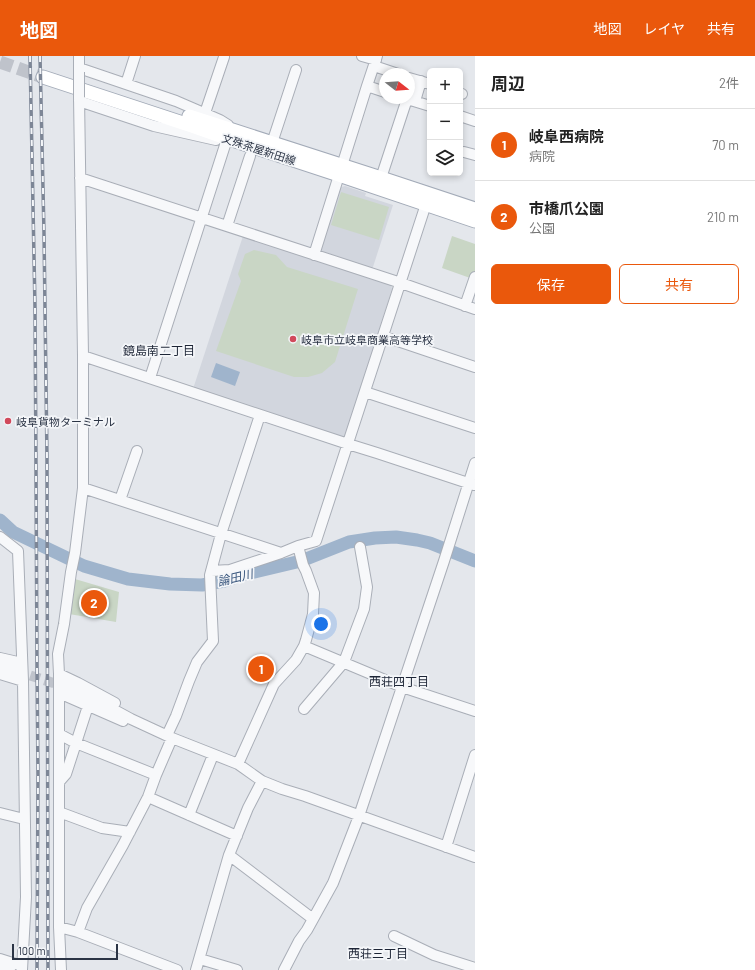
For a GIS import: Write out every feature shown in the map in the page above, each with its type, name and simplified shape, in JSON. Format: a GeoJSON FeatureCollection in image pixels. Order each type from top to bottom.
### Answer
{"type":"FeatureCollection","features":[{"type":"Feature","properties":{"kind":"main road","name":"文殊茶屋新田線"},"geometry":{"type":"LineString","coordinates":[[43,73],[231,138],[340,170],[381,178],[475,209]]}},
{"type":"Feature","properties":{"kind":"main road","name":"文殊茶屋新田線"},"geometry":{"type":"LineString","coordinates":[[231,138],[272,143],[426,204],[475,221]]}},
{"type":"Feature","properties":{"kind":"street"},"geometry":{"type":"LineString","coordinates":[[61,970],[59,927],[59,734],[61,689],[58,654],[64,624],[82,488],[83,356],[79,56]]}},
{"type":"Feature","properties":{"kind":"street"},"geometry":{"type":"LineString","coordinates":[[126,84],[135,56]]}},
{"type":"Feature","properties":{"kind":"street"},"geometry":{"type":"LineString","coordinates":[[362,56],[387,68]]}},
{"type":"Feature","properties":{"kind":"street"},"geometry":{"type":"LineString","coordinates":[[205,113],[224,57]]}},
{"type":"Feature","properties":{"kind":"street"},"geometry":{"type":"LineString","coordinates":[[314,255],[375,61]]}},
{"type":"Feature","properties":{"kind":"street"},"geometry":{"type":"LineString","coordinates":[[79,70],[176,101],[205,113],[220,120],[231,138]]}},
{"type":"Feature","properties":{"kind":"street"},"geometry":{"type":"LineString","coordinates":[[272,143],[296,70]]}},
{"type":"Feature","properties":{"kind":"street"},"geometry":{"type":"LineString","coordinates":[[415,80],[426,83]]}},
{"type":"Feature","properties":{"kind":"street"},"geometry":{"type":"LineString","coordinates":[[415,93],[426,83]]}},
{"type":"Feature","properties":{"kind":"street"},"geometry":{"type":"LineString","coordinates":[[367,86],[379,90]]}},
{"type":"Feature","properties":{"kind":"street"},"geometry":{"type":"LineString","coordinates":[[79,99],[154,126],[231,138]]}},
{"type":"Feature","properties":{"kind":"street"},"geometry":{"type":"LineString","coordinates":[[415,101],[427,105]]}},
{"type":"Feature","properties":{"kind":"street"},"geometry":{"type":"LineString","coordinates":[[381,178],[407,104]]}},
{"type":"Feature","properties":{"kind":"street"},"geometry":{"type":"LineString","coordinates":[[463,117],[475,121]]}},
{"type":"Feature","properties":{"kind":"street"},"geometry":{"type":"LineString","coordinates":[[150,378],[202,217],[231,138]]}},
{"type":"Feature","properties":{"kind":"street"},"geometry":{"type":"LineString","coordinates":[[464,152],[475,155]]}},
{"type":"Feature","properties":{"kind":"street"},"geometry":{"type":"LineString","coordinates":[[227,226],[250,156]]}},
{"type":"Feature","properties":{"kind":"street"},"geometry":{"type":"LineString","coordinates":[[80,178],[401,283],[470,308],[475,277]]}},
{"type":"Feature","properties":{"kind":"street"},"geometry":{"type":"LineString","coordinates":[[210,573],[230,570],[316,541],[426,204]]}},
{"type":"Feature","properties":{"kind":"street"},"geometry":{"type":"LineString","coordinates":[[383,336],[475,367]]}},
{"type":"Feature","properties":{"kind":"street"},"geometry":{"type":"LineString","coordinates":[[83,356],[472,484]]}},
{"type":"Feature","properties":{"kind":"street"},"geometry":{"type":"LineString","coordinates":[[365,392],[475,428]]}},
{"type":"Feature","properties":{"kind":"street"},"geometry":{"type":"LineString","coordinates":[[78,932],[87,908],[124,845],[148,797],[189,681],[197,662],[213,641],[210,573],[221,534],[260,415]]}},
{"type":"Feature","properties":{"kind":"street"},"geometry":{"type":"LineString","coordinates":[[120,500],[137,451]]}},
{"type":"Feature","properties":{"kind":"street"},"geometry":{"type":"LineString","coordinates":[[284,970],[333,883],[360,816],[450,542],[472,484],[475,462]]}},
{"type":"Feature","properties":{"kind":"street"},"geometry":{"type":"LineString","coordinates":[[82,488],[281,553]]}},
{"type":"Feature","properties":{"kind":"street"},"geometry":{"type":"LineString","coordinates":[[0,537],[18,550],[19,667],[23,681],[26,897],[22,968],[0,959]]}},
{"type":"Feature","properties":{"kind":"street"},"geometry":{"type":"LineString","coordinates":[[238,764],[274,684],[296,660],[304,646],[313,614],[314,593],[298,548]]}},
{"type":"Feature","properties":{"kind":"street"},"geometry":{"type":"LineString","coordinates":[[304,709],[344,662],[364,609],[367,586],[360,548]]}},
{"type":"Feature","properties":{"kind":"street"},"geometry":{"type":"LineString","coordinates":[[304,646],[402,687],[475,711]]}},
{"type":"Feature","properties":{"kind":"street"},"geometry":{"type":"LineString","coordinates":[[0,658],[19,667]]}},
{"type":"Feature","properties":{"kind":"street"},"geometry":{"type":"LineString","coordinates":[[0,667],[19,667]]}},
{"type":"Feature","properties":{"kind":"street"},"geometry":{"type":"LineString","coordinates":[[0,674],[23,681]]}},
{"type":"Feature","properties":{"kind":"street"},"geometry":{"type":"LineString","coordinates":[[59,674],[134,714],[131,719],[125,723],[88,706],[61,689]]}},
{"type":"Feature","properties":{"kind":"street"},"geometry":{"type":"LineString","coordinates":[[61,689],[107,706],[131,719],[169,736],[238,764],[262,781],[282,790],[305,796],[475,858]]}},
{"type":"Feature","properties":{"kind":"street"},"geometry":{"type":"LineString","coordinates":[[59,782],[66,774],[88,706]]}},
{"type":"Feature","properties":{"kind":"street"},"geometry":{"type":"LineString","coordinates":[[59,734],[76,743],[156,775]]}},
{"type":"Feature","properties":{"kind":"street"},"geometry":{"type":"LineString","coordinates":[[189,815],[213,755]]}},
{"type":"Feature","properties":{"kind":"street"},"geometry":{"type":"LineString","coordinates":[[446,847],[475,755]]}},
{"type":"Feature","properties":{"kind":"street"},"geometry":{"type":"LineString","coordinates":[[196,970],[228,855],[248,808],[262,781]]}},
{"type":"Feature","properties":{"kind":"street"},"geometry":{"type":"LineString","coordinates":[[148,797],[237,836]]}},
{"type":"Feature","properties":{"kind":"street"},"geometry":{"type":"LineString","coordinates":[[59,812],[102,828],[130,832]]}},
{"type":"Feature","properties":{"kind":"street"},"geometry":{"type":"LineString","coordinates":[[0,813],[24,819]]}},
{"type":"Feature","properties":{"kind":"street"},"geometry":{"type":"LineString","coordinates":[[228,855],[313,919]]}},
{"type":"Feature","properties":{"kind":"street"},"geometry":{"type":"LineString","coordinates":[[59,927],[78,932],[177,970]]}},
{"type":"Feature","properties":{"kind":"street"},"geometry":{"type":"LineString","coordinates":[[394,936],[434,955],[475,968]]}},
{"type":"Feature","properties":{"kind":"street"},"geometry":{"type":"LineString","coordinates":[[200,959],[237,970]]}},
{"type":"Feature","properties":{"kind":"street"},"geometry":{"type":"LineString","coordinates":[[0,967],[10,970]]}},
{"type":"Feature","properties":{"kind":"shaded area"},"geometry":{"type":"Polygon","coordinates":[[[345,186],[366,193],[365,196],[393,205],[372,270],[320,253],[338,188],[345,186]]]}},
{"type":"Feature","properties":{"kind":"shaded area","name":"岐阜市立岐阜商業高等学校"},"geometry":{"type":"Polygon","coordinates":[[[243,236],[391,284],[392,289],[344,439],[193,389],[243,236]]]}},
{"type":"Feature","properties":{"kind":"green space"},"geometry":{"type":"Polygon","coordinates":[[[341,192],[389,207],[379,240],[331,225],[341,192]]]}},
{"type":"Feature","properties":{"kind":"green space"},"geometry":{"type":"Polygon","coordinates":[[[452,236],[475,244],[475,273],[473,279],[442,268],[452,236]]]}},
{"type":"Feature","properties":{"kind":"green space"},"geometry":{"type":"Polygon","coordinates":[[[254,250],[276,255],[287,267],[358,289],[335,362],[322,373],[308,377],[294,377],[216,351],[241,281],[238,274],[245,254],[254,250]]]}},
{"type":"Feature","properties":{"kind":"green space"},"geometry":{"type":"Polygon","coordinates":[[[75,579],[119,592],[116,622],[69,614],[75,579]]]}},
{"type":"Feature","properties":{"kind":"water"},"geometry":{"type":"Polygon","coordinates":[[[216,363],[240,372],[235,386],[211,377],[216,363]]]}},
{"type":"Feature","properties":{"kind":"waterway","name":"論田川"},"geometry":{"type":"LineString","coordinates":[[0,520],[13,532],[84,566],[128,579],[170,584],[202,585],[224,581],[241,575],[301,561],[349,542],[375,538],[396,537],[417,540],[430,543],[475,561]]}},
{"type":"Feature","properties":{"kind":"tunnel"},"geometry":{"type":"LineString","coordinates":[[0,62],[43,77]]}},
{"type":"Feature","properties":{"kind":"tunnel"},"geometry":{"type":"LineString","coordinates":[[16,671],[63,686]]}},
{"type":"Feature","properties":{"kind":"railway"},"geometry":{"type":"LineString","coordinates":[[30,56],[35,307],[38,775],[37,970]]}},
{"type":"Feature","properties":{"kind":"railway"},"geometry":{"type":"LineString","coordinates":[[40,56],[47,458],[48,970]]}},
{"type":"Feature","properties":{"kind":"place","name":"岐阜市立岐阜商業高等学校"},"geometry":{"type":"Point","coordinates":[293,339]}},
{"type":"Feature","properties":{"kind":"place","name":"岐阜貨物ターミナル"},"geometry":{"type":"Point","coordinates":[8,421]}},
{"type":"Feature","properties":{"kind":"place","name":"市橋爪公園"},"geometry":{"type":"Point","coordinates":[94,603]}},
{"type":"Feature","properties":{"kind":"place","name":"岐阜西病院"},"geometry":{"type":"Point","coordinates":[261,669]}},
{"type":"Feature","properties":{"kind":"district","name":"鏡島南二丁目"},"geometry":{"type":"Point","coordinates":[159,350]}},
{"type":"Feature","properties":{"kind":"district","name":"西荘四丁目"},"geometry":{"type":"Point","coordinates":[399,681]}},
{"type":"Feature","properties":{"kind":"district","name":"西荘三丁目"},"geometry":{"type":"Point","coordinates":[378,953]}}]}
